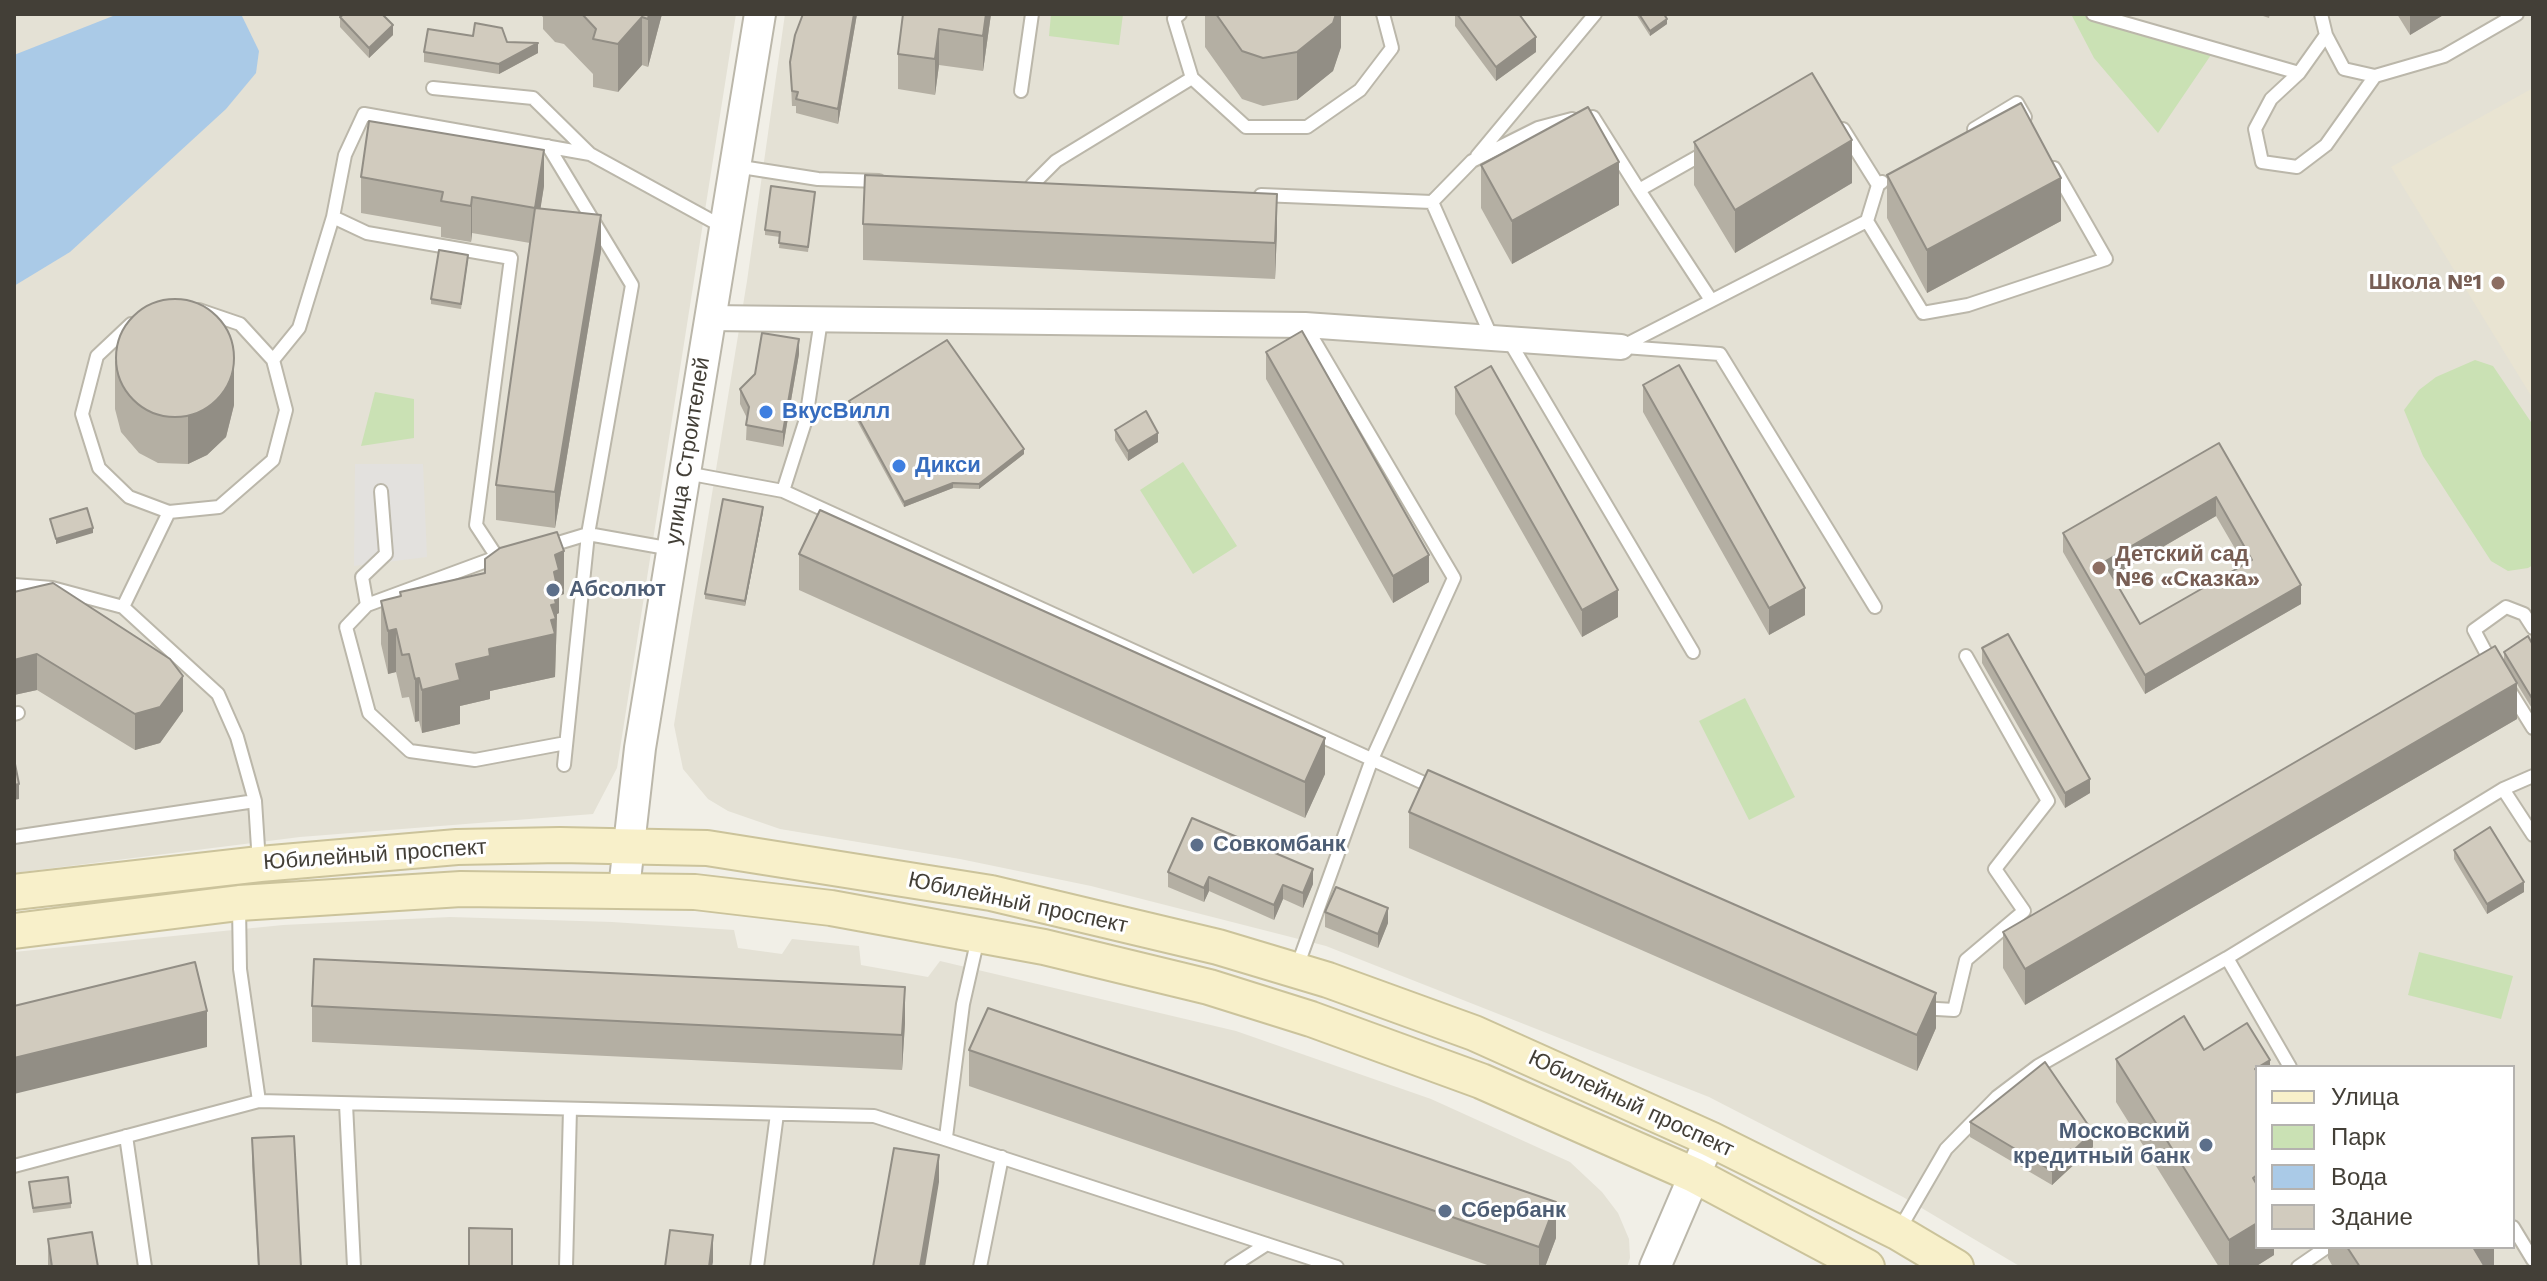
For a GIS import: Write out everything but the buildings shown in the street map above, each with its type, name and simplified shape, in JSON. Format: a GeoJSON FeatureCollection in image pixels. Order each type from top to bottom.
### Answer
{"type":"FeatureCollection","features":[{"type":"Feature","properties":{"kind":"main road","name":"Юбилейный проспект"},"geometry":{"type":"LineString","coordinates":[[14,892],[260,864],[457,847],[628,847],[707,848],[991,893],[1218,947],[1295,970],[1474,1033],[1710,1139],[1897,1232],[1956,1267]]}},
{"type":"Feature","properties":{"kind":"main road","name":"Юбилейный проспект"},"geometry":{"type":"LineString","coordinates":[[14,931],[239,903],[461,889],[695,892],[831,908],[978,935],[1209,987],[1311,1019],[1481,1081],[1694,1175],[1867,1267]]}},
{"type":"Feature","properties":{"kind":"street","name":"улица Строителей"},"geometry":{"type":"LineString","coordinates":[[624,889],[640,748],[760,14]]}},
{"type":"Feature","properties":{"kind":"street"},"geometry":{"type":"LineString","coordinates":[[709,318],[1305,325],[1621,347]]}},
{"type":"Feature","properties":{"kind":"street"},"geometry":{"type":"LineString","coordinates":[[1655,1267],[1710,1139]]}},
{"type":"Feature","properties":{"kind":"lane"},"geometry":{"type":"LineString","coordinates":[[1021,91],[1032,14]]}},
{"type":"Feature","properties":{"kind":"lane"},"geometry":{"type":"LineString","coordinates":[[1180,14],[1174,19],[1192,78],[1246,127],[1307,127],[1360,90],[1392,48],[1383,14]]}},
{"type":"Feature","properties":{"kind":"lane"},"geometry":{"type":"LineString","coordinates":[[1248,194],[1432,202],[1472,161],[1595,14]]}},
{"type":"Feature","properties":{"kind":"lane"},"geometry":{"type":"LineString","coordinates":[[2093,14],[2299,73]]}},
{"type":"Feature","properties":{"kind":"lane"},"geometry":{"type":"LineString","coordinates":[[2321,14],[2326,35],[2344,69],[2375,76],[2444,56],[2517,14]]}},
{"type":"Feature","properties":{"kind":"lane"},"geometry":{"type":"LineString","coordinates":[[2326,35],[2299,73],[2271,99],[2255,129],[2262,162],[2297,167],[2316,153],[2326,145],[2375,76]]}},
{"type":"Feature","properties":{"kind":"lane"},"geometry":{"type":"LineString","coordinates":[[1032,185],[1056,161],[1192,78]]}},
{"type":"Feature","properties":{"kind":"lane"},"geometry":{"type":"LineString","coordinates":[[433,88],[533,98],[590,154],[725,228]]}},
{"type":"Feature","properties":{"kind":"lane"},"geometry":{"type":"LineString","coordinates":[[1966,133],[2017,103],[2032,129]]}},
{"type":"Feature","properties":{"kind":"lane"},"geometry":{"type":"LineString","coordinates":[[273,360],[299,328],[333,217],[345,155],[364,114],[590,154]]}},
{"type":"Feature","properties":{"kind":"lane"},"geometry":{"type":"LineString","coordinates":[[1472,161],[1538,128],[1591,114],[1711,300]]}},
{"type":"Feature","properties":{"kind":"lane"},"geometry":{"type":"LineString","coordinates":[[1839,123],[1878,185]]}},
{"type":"Feature","properties":{"kind":"lane"},"geometry":{"type":"LineString","coordinates":[[1639,190],[1724,141]]}},
{"type":"Feature","properties":{"kind":"lane"},"geometry":{"type":"LineString","coordinates":[[548,146],[632,285],[588,534],[564,765]]}},
{"type":"Feature","properties":{"kind":"lane"},"geometry":{"type":"LineString","coordinates":[[1867,221],[1923,313],[1968,305],[2106,259],[2047,155]]}},
{"type":"Feature","properties":{"kind":"lane"},"geometry":{"type":"LineString","coordinates":[[735,166],[818,179],[898,181]]}},
{"type":"Feature","properties":{"kind":"lane"},"geometry":{"type":"LineString","coordinates":[[1621,347],[1867,221],[1878,185],[1890,177]]}},
{"type":"Feature","properties":{"kind":"lane"},"geometry":{"type":"LineString","coordinates":[[1017,185],[1047,186]]}},
{"type":"Feature","properties":{"kind":"lane"},"geometry":{"type":"LineString","coordinates":[[1432,202],[1500,338],[1693,652]]}},
{"type":"Feature","properties":{"kind":"lane"},"geometry":{"type":"LineString","coordinates":[[333,217],[367,233],[511,258],[476,525],[497,557]]}},
{"type":"Feature","properties":{"kind":"lane"},"geometry":{"type":"LineString","coordinates":[[149,317],[136,319],[97,356],[82,414],[99,468],[129,497],[169,512],[219,507],[273,460],[286,410],[273,360],[240,324],[202,309],[189,311]]}},
{"type":"Feature","properties":{"kind":"lane"},"geometry":{"type":"LineString","coordinates":[[783,491],[806,419],[821,320]]}},
{"type":"Feature","properties":{"kind":"lane"},"geometry":{"type":"LineString","coordinates":[[1295,970],[1372,759],[1454,578],[1305,325]]}},
{"type":"Feature","properties":{"kind":"lane"},"geometry":{"type":"LineString","coordinates":[[1621,347],[1720,354],[1875,607]]}},
{"type":"Feature","properties":{"kind":"lane"},"geometry":{"type":"LineString","coordinates":[[686,473],[783,491],[1446,793]]}},
{"type":"Feature","properties":{"kind":"lane"},"geometry":{"type":"LineString","coordinates":[[367,605],[362,577],[386,554],[381,491]]}},
{"type":"Feature","properties":{"kind":"lane"},"geometry":{"type":"LineString","coordinates":[[123,607],[169,512]]}},
{"type":"Feature","properties":{"kind":"lane"},"geometry":{"type":"LineString","coordinates":[[566,743],[475,760],[410,751],[369,713],[346,627],[367,605],[497,557],[526,553],[588,534],[673,549]]}},
{"type":"Feature","properties":{"kind":"lane"},"geometry":{"type":"LineString","coordinates":[[14,585],[52,588],[123,607],[218,694],[237,737],[255,801],[260,864]]}},
{"type":"Feature","properties":{"kind":"lane"},"geometry":{"type":"LineString","coordinates":[[2533,628],[2524,614],[2506,607],[2474,630],[2533,728]]}},
{"type":"Feature","properties":{"kind":"lane"},"geometry":{"type":"LineString","coordinates":[[1910,1004],[1925,1010],[1954,1010],[1966,960],[2024,911],[1995,869],[2048,801],[1966,656]]}},
{"type":"Feature","properties":{"kind":"lane"},"geometry":{"type":"LineString","coordinates":[[1897,1232],[1946,1149],[1997,1097],[2038,1066],[2227,958],[2503,789],[2533,776]]}},
{"type":"Feature","properties":{"kind":"lane"},"geometry":{"type":"LineString","coordinates":[[2503,789],[2533,835]]}},
{"type":"Feature","properties":{"kind":"lane"},"geometry":{"type":"LineString","coordinates":[[14,837],[255,801]]}},
{"type":"Feature","properties":{"kind":"lane"},"geometry":{"type":"LineString","coordinates":[[239,903],[240,969],[259,1101]]}},
{"type":"Feature","properties":{"kind":"lane"},"geometry":{"type":"LineString","coordinates":[[946,1137],[963,1004],[978,935]]}},
{"type":"Feature","properties":{"kind":"lane"},"geometry":{"type":"LineString","coordinates":[[2227,958],[2289,1065]]}},
{"type":"Feature","properties":{"kind":"lane"},"geometry":{"type":"LineString","coordinates":[[14,1166],[259,1101],[874,1116],[1337,1267]]}},
{"type":"Feature","properties":{"kind":"lane"},"geometry":{"type":"LineString","coordinates":[[346,1104],[354,1267]]}},
{"type":"Feature","properties":{"kind":"lane"},"geometry":{"type":"LineString","coordinates":[[566,1267],[570,1109]]}},
{"type":"Feature","properties":{"kind":"lane"},"geometry":{"type":"LineString","coordinates":[[757,1267],[777,1114]]}},
{"type":"Feature","properties":{"kind":"lane"},"geometry":{"type":"LineString","coordinates":[[126,1136],[145,1267]]}},
{"type":"Feature","properties":{"kind":"lane"},"geometry":{"type":"LineString","coordinates":[[980,1267],[1002,1157]]}},
{"type":"Feature","properties":{"kind":"lane"},"geometry":{"type":"LineString","coordinates":[[2515,1230],[2533,1260]]}},
{"type":"Feature","properties":{"kind":"lane"},"geometry":{"type":"LineString","coordinates":[[1231,1267],[1267,1244]]}},
{"type":"Feature","properties":{"kind":"lane"},"geometry":{"type":"LineString","coordinates":[[2298,1267],[2324,1249]]}},
{"type":"Feature","properties":{"kind":"shaded area"},"geometry":{"type":"Polygon","coordinates":[[[14,14],[736,14],[617,768],[593,814],[300,837],[14,873],[14,14]]]}},
{"type":"Feature","properties":{"kind":"shaded area"},"geometry":{"type":"Polygon","coordinates":[[[785,14],[2533,14],[2533,1267],[2021,1267],[1903,1197],[1709,1097],[1326,946],[1091,886],[960,859],[780,829],[728,811],[708,799],[683,769],[674,725],[747,281],[785,14]]]}},
{"type":"Feature","properties":{"kind":"shaded area","name":"Школа №1"},"geometry":{"type":"Polygon","coordinates":[[[2533,88],[2533,399],[2391,167],[2533,88]]]}},
{"type":"Feature","properties":{"kind":"shaded area"},"geometry":{"type":"Polygon","coordinates":[[[355,464],[423,464],[427,557],[354,566],[355,464]]]}},
{"type":"Feature","properties":{"kind":"shaded area"},"geometry":{"type":"Polygon","coordinates":[[[450,917],[612,922],[734,930],[738,948],[782,954],[792,939],[859,946],[861,965],[928,977],[940,961],[1236,1031],[1431,1099],[1570,1162],[1602,1192],[1618,1213],[1629,1239],[1630,1258],[1627,1267],[14,1267],[14,952],[283,925],[450,917]]]}},
{"type":"Feature","properties":{"kind":"green space"},"geometry":{"type":"Polygon","coordinates":[[[1051,14],[1123,14],[1119,45],[1049,36],[1051,14]]]}},
{"type":"Feature","properties":{"kind":"green space"},"geometry":{"type":"Polygon","coordinates":[[[2071,14],[2093,14],[2215,49],[2158,133],[2094,58],[2071,14]]]}},
{"type":"Feature","properties":{"kind":"green space"},"geometry":{"type":"Polygon","coordinates":[[[2475,360],[2493,366],[2533,425],[2533,565],[2528,568],[2508,571],[2491,561],[2423,456],[2404,410],[2419,390],[2436,377],[2475,360]]]}},
{"type":"Feature","properties":{"kind":"green space"},"geometry":{"type":"Polygon","coordinates":[[[375,392],[414,399],[414,438],[361,446],[375,392]]]}},
{"type":"Feature","properties":{"kind":"green space"},"geometry":{"type":"Polygon","coordinates":[[[1183,462],[1237,546],[1193,574],[1140,490],[1183,462]]]}},
{"type":"Feature","properties":{"kind":"green space"},"geometry":{"type":"Polygon","coordinates":[[[1745,698],[1795,797],[1749,820],[1699,721],[1745,698]]]}},
{"type":"Feature","properties":{"kind":"green space"},"geometry":{"type":"Polygon","coordinates":[[[2419,952],[2513,976],[2501,1019],[2408,995],[2419,952]]]}},
{"type":"Feature","properties":{"kind":"water"},"geometry":{"type":"Polygon","coordinates":[[[118,14],[241,14],[259,51],[256,73],[226,109],[70,252],[14,286],[14,55],[118,14]]]}},
{"type":"Feature","properties":{"kind":"place","name":"Школа №1"},"geometry":{"type":"Point","coordinates":[2498,283]}},
{"type":"Feature","properties":{"kind":"place","name":"ВкусВилл"},"geometry":{"type":"Point","coordinates":[766,412]}},
{"type":"Feature","properties":{"kind":"place","name":"Дикси"},"geometry":{"type":"Point","coordinates":[899,466]}},
{"type":"Feature","properties":{"kind":"place","name":"Детский сад №6 «Сказка»"},"geometry":{"type":"Point","coordinates":[2099,568]}},
{"type":"Feature","properties":{"kind":"place","name":"Абсолют"},"geometry":{"type":"Point","coordinates":[553,590]}},
{"type":"Feature","properties":{"kind":"place","name":"Совкомбанк"},"geometry":{"type":"Point","coordinates":[1197,845]}},
{"type":"Feature","properties":{"kind":"place","name":"Московский кредитный банк"},"geometry":{"type":"Point","coordinates":[2206,1145]}},
{"type":"Feature","properties":{"kind":"place","name":"Сбербанк"},"geometry":{"type":"Point","coordinates":[1445,1211]}}]}
